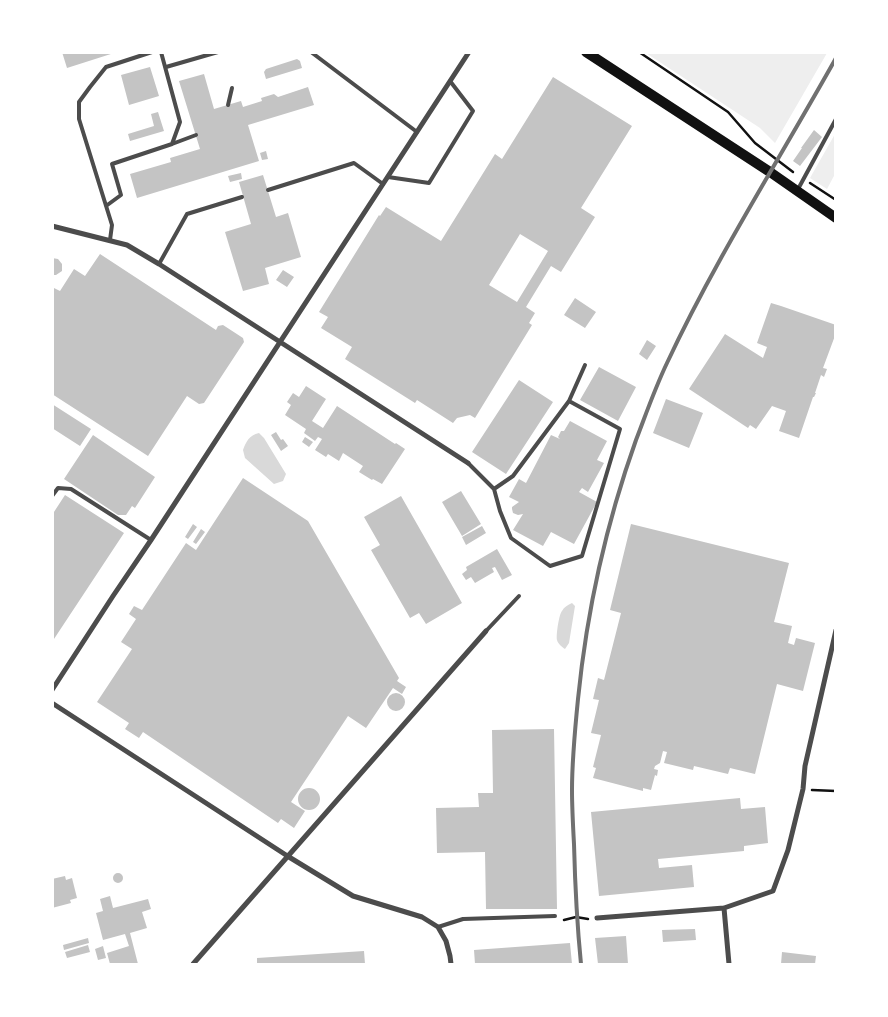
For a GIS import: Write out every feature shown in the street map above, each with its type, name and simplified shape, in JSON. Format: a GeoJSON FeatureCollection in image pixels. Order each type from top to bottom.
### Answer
{"type":"FeatureCollection","features":[{"type":"Feature","properties":{"kind":"main road"},"geometry":{"type":"LineString","coordinates":[[586,52],[836,218]]}},
{"type":"Feature","properties":{"kind":"street"},"geometry":{"type":"LineString","coordinates":[[52,690],[469,52]]}},
{"type":"Feature","properties":{"kind":"street"},"geometry":{"type":"LineString","coordinates":[[52,226],[127,244],[468,462]]}},
{"type":"Feature","properties":{"kind":"street"},"geometry":{"type":"LineString","coordinates":[[596,918],[724,908],[773,891],[788,850],[803,789],[805,766],[836,630]]}},
{"type":"Feature","properties":{"kind":"street"},"geometry":{"type":"LineString","coordinates":[[193,964],[486,631]]}},
{"type":"Feature","properties":{"kind":"street"},"geometry":{"type":"LineString","coordinates":[[52,703],[289,857],[353,896],[422,917],[438,927],[446,941],[451,964]]}},
{"type":"Feature","properties":{"kind":"street"},"geometry":{"type":"LineString","coordinates":[[724,908],[730,964]]}},
{"type":"Feature","properties":{"kind":"lane"},"geometry":{"type":"LineString","coordinates":[[110,240],[112,225],[79,119],[79,102],[106,67],[152,52]]}},
{"type":"Feature","properties":{"kind":"lane"},"geometry":{"type":"LineString","coordinates":[[161,52],[180,122],[172,144]]}},
{"type":"Feature","properties":{"kind":"lane"},"geometry":{"type":"LineString","coordinates":[[166,67],[218,52]]}},
{"type":"Feature","properties":{"kind":"lane"},"geometry":{"type":"LineString","coordinates":[[311,52],[417,132]]}},
{"type":"Feature","properties":{"kind":"lane"},"geometry":{"type":"LineString","coordinates":[[388,176],[429,183],[474,111],[450,81]]}},
{"type":"Feature","properties":{"kind":"lane"},"geometry":{"type":"LineString","coordinates":[[228,105],[232,88]]}},
{"type":"Feature","properties":{"kind":"lane"},"geometry":{"type":"LineString","coordinates":[[797,191],[836,119]]}},
{"type":"Feature","properties":{"kind":"lane"},"geometry":{"type":"LineString","coordinates":[[106,206],[121,195],[112,164],[196,135]]}},
{"type":"Feature","properties":{"kind":"lane"},"geometry":{"type":"LineString","coordinates":[[268,190],[354,163],[383,184]]}},
{"type":"Feature","properties":{"kind":"lane"},"geometry":{"type":"LineString","coordinates":[[159,264],[187,214],[242,197]]}},
{"type":"Feature","properties":{"kind":"lane"},"geometry":{"type":"LineString","coordinates":[[494,489],[513,476],[569,401],[586,365]]}},
{"type":"Feature","properties":{"kind":"lane"},"geometry":{"type":"LineString","coordinates":[[468,462],[494,489],[500,511],[511,538],[550,566],[582,556],[620,429],[569,401]]}},
{"type":"Feature","properties":{"kind":"lane"},"geometry":{"type":"LineString","coordinates":[[52,496],[58,488],[71,489],[151,540]]}},
{"type":"Feature","properties":{"kind":"lane"},"geometry":{"type":"LineString","coordinates":[[486,631],[519,596]]}},
{"type":"Feature","properties":{"kind":"lane"},"geometry":{"type":"LineString","coordinates":[[438,927],[463,919],[555,916]]}},
{"type":"Feature","properties":{"kind":"path"},"geometry":{"type":"LineString","coordinates":[[638,52],[728,112],[755,143],[836,200]]}},
{"type":"Feature","properties":{"kind":"path"},"geometry":{"type":"LineString","coordinates":[[803,789],[836,791]]}},
{"type":"Feature","properties":{"kind":"path"},"geometry":{"type":"LineString","coordinates":[[555,916],[563,920],[576,917],[596,918]]}},
{"type":"Feature","properties":{"kind":"shaded area"},"geometry":{"type":"Polygon","coordinates":[[[646,53],[827,53],[775,143],[760,128],[646,53]]]}},
{"type":"Feature","properties":{"kind":"shaded area"},"geometry":{"type":"Polygon","coordinates":[[[835,134],[835,174],[827,189],[810,178],[835,134]]]}},
{"type":"Feature","properties":{"kind":"shaded area"},"geometry":{"type":"Polygon","coordinates":[[[259,433],[286,474],[283,481],[274,484],[245,458],[243,450],[247,442],[250,437],[259,433]]]}},
{"type":"Feature","properties":{"kind":"shaded area"},"geometry":{"type":"Polygon","coordinates":[[[572,603],[575,606],[569,643],[565,649],[557,640],[558,625],[561,613],[566,606],[572,603]]]}},
{"type":"Feature","properties":{"kind":"building"},"geometry":{"type":"Polygon","coordinates":[[[62,52],[114,52],[114,53],[67,68],[62,52]]]}},
{"type":"Feature","properties":{"kind":"building"},"geometry":{"type":"Polygon","coordinates":[[[297,59],[300,61],[302,68],[266,79],[264,72],[266,69],[297,59]]]}},
{"type":"Feature","properties":{"kind":"building"},"geometry":{"type":"Polygon","coordinates":[[[150,67],[159,96],[129,105],[121,75],[150,67]]]}},
{"type":"Feature","properties":{"kind":"building"},"geometry":{"type":"Polygon","coordinates":[[[204,74],[214,109],[241,101],[243,107],[262,101],[261,98],[274,94],[278,97],[308,87],[314,105],[248,125],[259,161],[137,198],[130,174],[171,162],[170,158],[200,149],[179,81],[204,74]]]}},
{"type":"Feature","properties":{"kind":"building"},"geometry":{"type":"Polygon","coordinates":[[[553,77],[632,126],[581,208],[595,217],[561,272],[551,266],[526,307],[535,313],[529,323],[532,325],[475,418],[470,415],[457,418],[453,423],[417,400],[415,403],[345,359],[352,347],[321,328],[328,317],[319,312],[379,215],[386,207],[441,241],[495,154],[502,159],[553,77]],[[520,234],[489,285],[517,302],[548,251],[520,234]]]}},
{"type":"Feature","properties":{"kind":"building"},"geometry":{"type":"Polygon","coordinates":[[[158,112],[164,131],[130,141],[128,134],[154,126],[151,114],[158,112]]]}},
{"type":"Feature","properties":{"kind":"building"},"geometry":{"type":"Polygon","coordinates":[[[814,130],[822,137],[800,166],[793,161],[814,130]]]}},
{"type":"Feature","properties":{"kind":"building"},"geometry":{"type":"Polygon","coordinates":[[[266,151],[268,159],[262,160],[260,153],[266,151]]]}},
{"type":"Feature","properties":{"kind":"building"},"geometry":{"type":"Polygon","coordinates":[[[241,173],[242,179],[230,182],[228,176],[241,173]]]}},
{"type":"Feature","properties":{"kind":"building"},"geometry":{"type":"Polygon","coordinates":[[[263,175],[276,217],[288,213],[301,257],[265,268],[269,284],[243,291],[225,232],[251,224],[239,182],[263,175]]]}},
{"type":"Feature","properties":{"kind":"building"},"geometry":{"type":"Polygon","coordinates":[[[100,254],[216,330],[218,326],[223,325],[243,338],[244,342],[204,403],[199,404],[187,396],[148,456],[52,394],[52,287],[60,291],[74,269],[85,276],[100,254]]]}},
{"type":"Feature","properties":{"kind":"building"},"geometry":{"type":"Polygon","coordinates":[[[52,258],[58,259],[62,264],[62,271],[56,275],[52,275],[52,258]]]}},
{"type":"Feature","properties":{"kind":"building"},"geometry":{"type":"Polygon","coordinates":[[[283,270],[294,277],[287,287],[276,280],[283,270]]]}},
{"type":"Feature","properties":{"kind":"building"},"geometry":{"type":"Polygon","coordinates":[[[575,298],[596,312],[585,328],[564,315],[575,298]]]}},
{"type":"Feature","properties":{"kind":"building"},"geometry":{"type":"Polygon","coordinates":[[[771,303],[836,325],[836,333],[823,368],[827,369],[824,377],[821,375],[799,438],[779,431],[786,411],[772,406],[756,429],[750,425],[748,428],[689,389],[725,334],[763,358],[767,347],[757,343],[771,303]]]}},
{"type":"Feature","properties":{"kind":"building"},"geometry":{"type":"Polygon","coordinates":[[[647,340],[656,346],[647,360],[639,354],[647,340]]]}},
{"type":"Feature","properties":{"kind":"building"},"geometry":{"type":"Polygon","coordinates":[[[599,367],[636,387],[618,421],[580,400],[599,367]]]}},
{"type":"Feature","properties":{"kind":"building"},"geometry":{"type":"Polygon","coordinates":[[[519,380],[553,402],[506,474],[472,452],[519,380]]]}},
{"type":"Feature","properties":{"kind":"building"},"geometry":{"type":"Polygon","coordinates":[[[306,386],[326,399],[312,421],[323,428],[337,406],[405,449],[382,484],[359,472],[363,466],[343,453],[339,461],[328,454],[326,457],[315,450],[322,439],[318,437],[315,441],[304,433],[306,429],[285,415],[291,405],[287,402],[293,393],[299,397],[306,386]]]}},
{"type":"Feature","properties":{"kind":"building"},"geometry":{"type":"Polygon","coordinates":[[[666,399],[703,413],[689,448],[653,433],[666,399]]]}},
{"type":"Feature","properties":{"kind":"building"},"geometry":{"type":"Polygon","coordinates":[[[52,404],[91,429],[80,446],[52,428],[52,404]]]}},
{"type":"Feature","properties":{"kind":"building"},"geometry":{"type":"Polygon","coordinates":[[[570,421],[607,441],[597,460],[604,463],[588,492],[582,488],[579,492],[597,502],[574,544],[551,532],[543,546],[513,530],[523,514],[513,513],[512,507],[519,502],[509,497],[519,479],[526,483],[551,435],[560,439],[558,437],[561,431],[564,431],[570,421]]]}},
{"type":"Feature","properties":{"kind":"building"},"geometry":{"type":"Polygon","coordinates":[[[276,432],[288,446],[281,451],[271,435],[276,432]]]}},
{"type":"Feature","properties":{"kind":"building"},"geometry":{"type":"Polygon","coordinates":[[[93,435],[155,477],[135,508],[132,506],[126,515],[118,515],[64,479],[93,435]]]}},
{"type":"Feature","properties":{"kind":"building"},"geometry":{"type":"Polygon","coordinates":[[[305,437],[313,442],[309,447],[302,442],[305,437]]]}},
{"type":"Feature","properties":{"kind":"building"},"geometry":{"type":"Polygon","coordinates":[[[243,478],[308,521],[399,678],[397,681],[406,687],[402,694],[393,688],[366,728],[348,716],[291,802],[305,811],[294,828],[281,819],[278,823],[143,732],[139,738],[125,729],[129,723],[97,702],[132,649],[121,642],[136,619],[129,614],[134,606],[142,610],[186,543],[196,550],[243,478]]]}},
{"type":"Feature","properties":{"kind":"building"},"geometry":{"type":"Polygon","coordinates":[[[461,491],[481,524],[462,536],[442,502],[461,491]]]}},
{"type":"Feature","properties":{"kind":"building"},"geometry":{"type":"Polygon","coordinates":[[[65,495],[124,533],[52,642],[52,515],[65,495]]]}},
{"type":"Feature","properties":{"kind":"building"},"geometry":{"type":"Polygon","coordinates":[[[401,496],[462,603],[426,624],[419,613],[410,618],[371,550],[380,545],[364,517],[401,496]]]}},
{"type":"Feature","properties":{"kind":"building"},"geometry":{"type":"Polygon","coordinates":[[[193,524],[197,527],[188,539],[185,537],[193,524]]]}},
{"type":"Feature","properties":{"kind":"building"},"geometry":{"type":"Polygon","coordinates":[[[631,524],[789,563],[774,622],[792,626],[788,643],[794,645],[796,638],[815,643],[803,691],[777,684],[755,774],[730,768],[728,774],[694,766],[693,770],[664,763],[667,752],[663,751],[660,763],[654,769],[658,770],[651,790],[643,788],[643,791],[593,778],[596,768],[593,767],[601,735],[591,733],[599,700],[593,699],[598,678],[604,680],[621,613],[610,610],[631,524]]]}},
{"type":"Feature","properties":{"kind":"building"},"geometry":{"type":"Polygon","coordinates":[[[482,526],[486,533],[466,545],[462,537],[482,526]]]}},
{"type":"Feature","properties":{"kind":"building"},"geometry":{"type":"Polygon","coordinates":[[[201,529],[205,532],[196,544],[193,542],[201,529]]]}},
{"type":"Feature","properties":{"kind":"building"},"geometry":{"type":"Polygon","coordinates":[[[497,549],[512,575],[502,580],[495,567],[492,568],[494,572],[475,583],[471,577],[466,580],[462,574],[467,570],[466,567],[497,549]]]}},
{"type":"Feature","properties":{"kind":"building"},"geometry":{"type":"Polygon","coordinates":[[[396,693],[402,696],[405,702],[402,708],[396,711],[390,708],[387,702],[390,696],[396,693]]]}},
{"type":"Feature","properties":{"kind":"building"},"geometry":{"type":"Polygon","coordinates":[[[554,729],[557,909],[486,909],[485,852],[437,853],[436,808],[479,807],[478,793],[493,793],[492,730],[554,729]]]}},
{"type":"Feature","properties":{"kind":"building"},"geometry":{"type":"Polygon","coordinates":[[[309,788],[317,791],[320,799],[317,807],[309,810],[301,807],[298,799],[301,791],[309,788]]]}},
{"type":"Feature","properties":{"kind":"building"},"geometry":{"type":"Polygon","coordinates":[[[740,798],[741,809],[765,807],[768,843],[744,846],[744,851],[658,859],[659,868],[692,865],[694,887],[599,896],[591,812],[740,798]]]}},
{"type":"Feature","properties":{"kind":"building"},"geometry":{"type":"Polygon","coordinates":[[[116,873],[120,873],[123,878],[122,882],[116,883],[113,880],[113,876],[116,873]]]}},
{"type":"Feature","properties":{"kind":"building"},"geometry":{"type":"Polygon","coordinates":[[[65,876],[66,880],[72,878],[77,898],[70,900],[71,903],[52,908],[52,879],[65,876]]]}},
{"type":"Feature","properties":{"kind":"building"},"geometry":{"type":"Polygon","coordinates":[[[110,896],[113,908],[148,899],[151,909],[142,912],[147,928],[130,933],[138,964],[110,964],[107,953],[129,946],[125,934],[103,940],[96,913],[103,911],[100,899],[110,896]]]}},
{"type":"Feature","properties":{"kind":"building"},"geometry":{"type":"Polygon","coordinates":[[[695,929],[696,940],[663,942],[662,930],[695,929]]]}},
{"type":"Feature","properties":{"kind":"building"},"geometry":{"type":"Polygon","coordinates":[[[626,936],[628,964],[598,964],[595,938],[626,936]]]}},
{"type":"Feature","properties":{"kind":"building"},"geometry":{"type":"Polygon","coordinates":[[[88,938],[89,943],[64,950],[63,945],[88,938]]]}},
{"type":"Feature","properties":{"kind":"building"},"geometry":{"type":"Polygon","coordinates":[[[570,943],[572,964],[475,964],[474,950],[570,943]]]}},
{"type":"Feature","properties":{"kind":"building"},"geometry":{"type":"Polygon","coordinates":[[[88,945],[90,952],[67,958],[65,952],[88,945]]]}},
{"type":"Feature","properties":{"kind":"building"},"geometry":{"type":"Polygon","coordinates":[[[103,946],[106,958],[98,960],[95,949],[103,946]]]}},
{"type":"Feature","properties":{"kind":"building"},"geometry":{"type":"Polygon","coordinates":[[[364,951],[365,964],[257,964],[257,958],[364,951]]]}},
{"type":"Feature","properties":{"kind":"building"},"geometry":{"type":"Polygon","coordinates":[[[782,952],[816,956],[815,964],[781,964],[782,952]]]}},
{"type":"Feature","properties":{"kind":"railway"},"geometry":{"type":"LineString","coordinates":[[581,964],[572,810],[574,744],[582,665],[592,600],[616,503],[625,472],[651,401],[686,324],[727,247],[836,58]]}}]}
